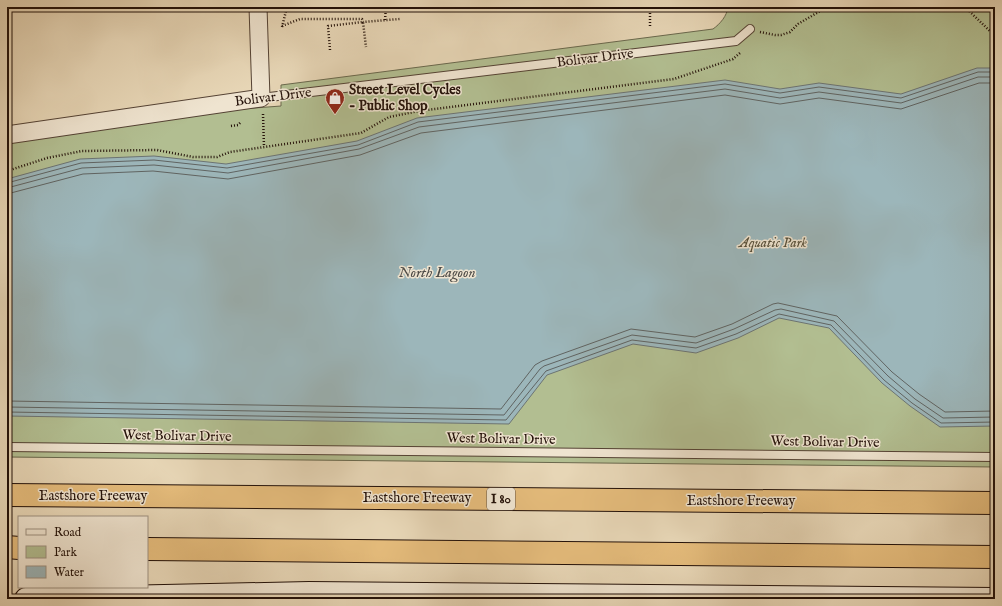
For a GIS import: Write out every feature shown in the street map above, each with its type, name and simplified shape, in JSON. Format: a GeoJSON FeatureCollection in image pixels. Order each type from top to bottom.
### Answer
{"type":"FeatureCollection","features":[{"type":"Feature","properties":{"kind":"highway","name":"Eastshore Freeway"},"geometry":{"type":"LineString","coordinates":[[7,495],[995,503]]}},
{"type":"Feature","properties":{"kind":"highway"},"geometry":{"type":"LineString","coordinates":[[7,547],[18,548]]}},
{"type":"Feature","properties":{"kind":"highway"},"geometry":{"type":"LineString","coordinates":[[148,549],[995,557]]}},
{"type":"Feature","properties":{"kind":"street"},"geometry":{"type":"LineString","coordinates":[[258,7],[261,98]]}},
{"type":"Feature","properties":{"kind":"street","name":"Bolivar Drive"},"geometry":{"type":"LineString","coordinates":[[7,135],[261,98]]}},
{"type":"Feature","properties":{"kind":"street"},"geometry":{"type":"LineString","coordinates":[[26,599],[309,593],[995,599]]}},
{"type":"Feature","properties":{"kind":"lane","name":"Bolivar Drive"},"geometry":{"type":"LineString","coordinates":[[261,98],[736,41],[750,29]]}},
{"type":"Feature","properties":{"kind":"lane","name":"West Bolivar Drive"},"geometry":{"type":"LineString","coordinates":[[7,447],[995,457]]}},
{"type":"Feature","properties":{"kind":"path"},"geometry":{"type":"LineString","coordinates":[[286,7],[282,27],[300,19],[362,18],[366,47]]}},
{"type":"Feature","properties":{"kind":"path"},"geometry":{"type":"LineString","coordinates":[[385,20],[386,7]]}},
{"type":"Feature","properties":{"kind":"path"},"geometry":{"type":"LineString","coordinates":[[650,7],[650,26]]}},
{"type":"Feature","properties":{"kind":"path"},"geometry":{"type":"LineString","coordinates":[[750,29],[781,36],[790,32],[798,24],[827,7]]}},
{"type":"Feature","properties":{"kind":"path"},"geometry":{"type":"LineString","coordinates":[[965,7],[995,36]]}},
{"type":"Feature","properties":{"kind":"path"},"geometry":{"type":"LineString","coordinates":[[333,19],[333,26]]}},
{"type":"Feature","properties":{"kind":"path"},"geometry":{"type":"LineString","coordinates":[[330,50],[328,26],[400,19]]}},
{"type":"Feature","properties":{"kind":"path"},"geometry":{"type":"LineString","coordinates":[[758,38],[764,33]]}},
{"type":"Feature","properties":{"kind":"path"},"geometry":{"type":"LineString","coordinates":[[7,171],[46,158],[82,151],[157,150],[193,156],[217,157],[230,152],[361,133],[390,116],[419,111],[674,79],[734,59],[746,48]]}},
{"type":"Feature","properties":{"kind":"path"},"geometry":{"type":"LineString","coordinates":[[261,98],[264,123],[264,147]]}},
{"type":"Feature","properties":{"kind":"path"},"geometry":{"type":"LineString","coordinates":[[231,126],[238,125],[241,122]]}},
{"type":"Feature","properties":{"kind":"green space","name":"North Lagoon"},"geometry":{"type":"Polygon","coordinates":[[[728,7],[995,7],[995,467],[7,457],[7,142],[228,110],[281,106],[281,85],[713,29],[723,20],[728,7]]]}},
{"type":"Feature","properties":{"kind":"water","name":"North Lagoon"},"geometry":{"type":"Polygon","coordinates":[[[977,68],[995,68],[995,426],[940,427],[910,406],[882,383],[829,328],[779,318],[738,338],[696,353],[633,344],[547,375],[509,424],[7,416],[7,179],[80,159],[154,156],[226,164],[357,141],[417,118],[725,80],[780,89],[819,83],[901,94],[977,68]]]}},
{"type":"Feature","properties":{"kind":"place","name":"Street Level Cycles - Public Shop"},"geometry":{"type":"Point","coordinates":[335,115]}},
{"type":"Feature","properties":{"kind":"park label","name":"Aquatic Park"},"geometry":{"type":"Point","coordinates":[773,243]}}]}
